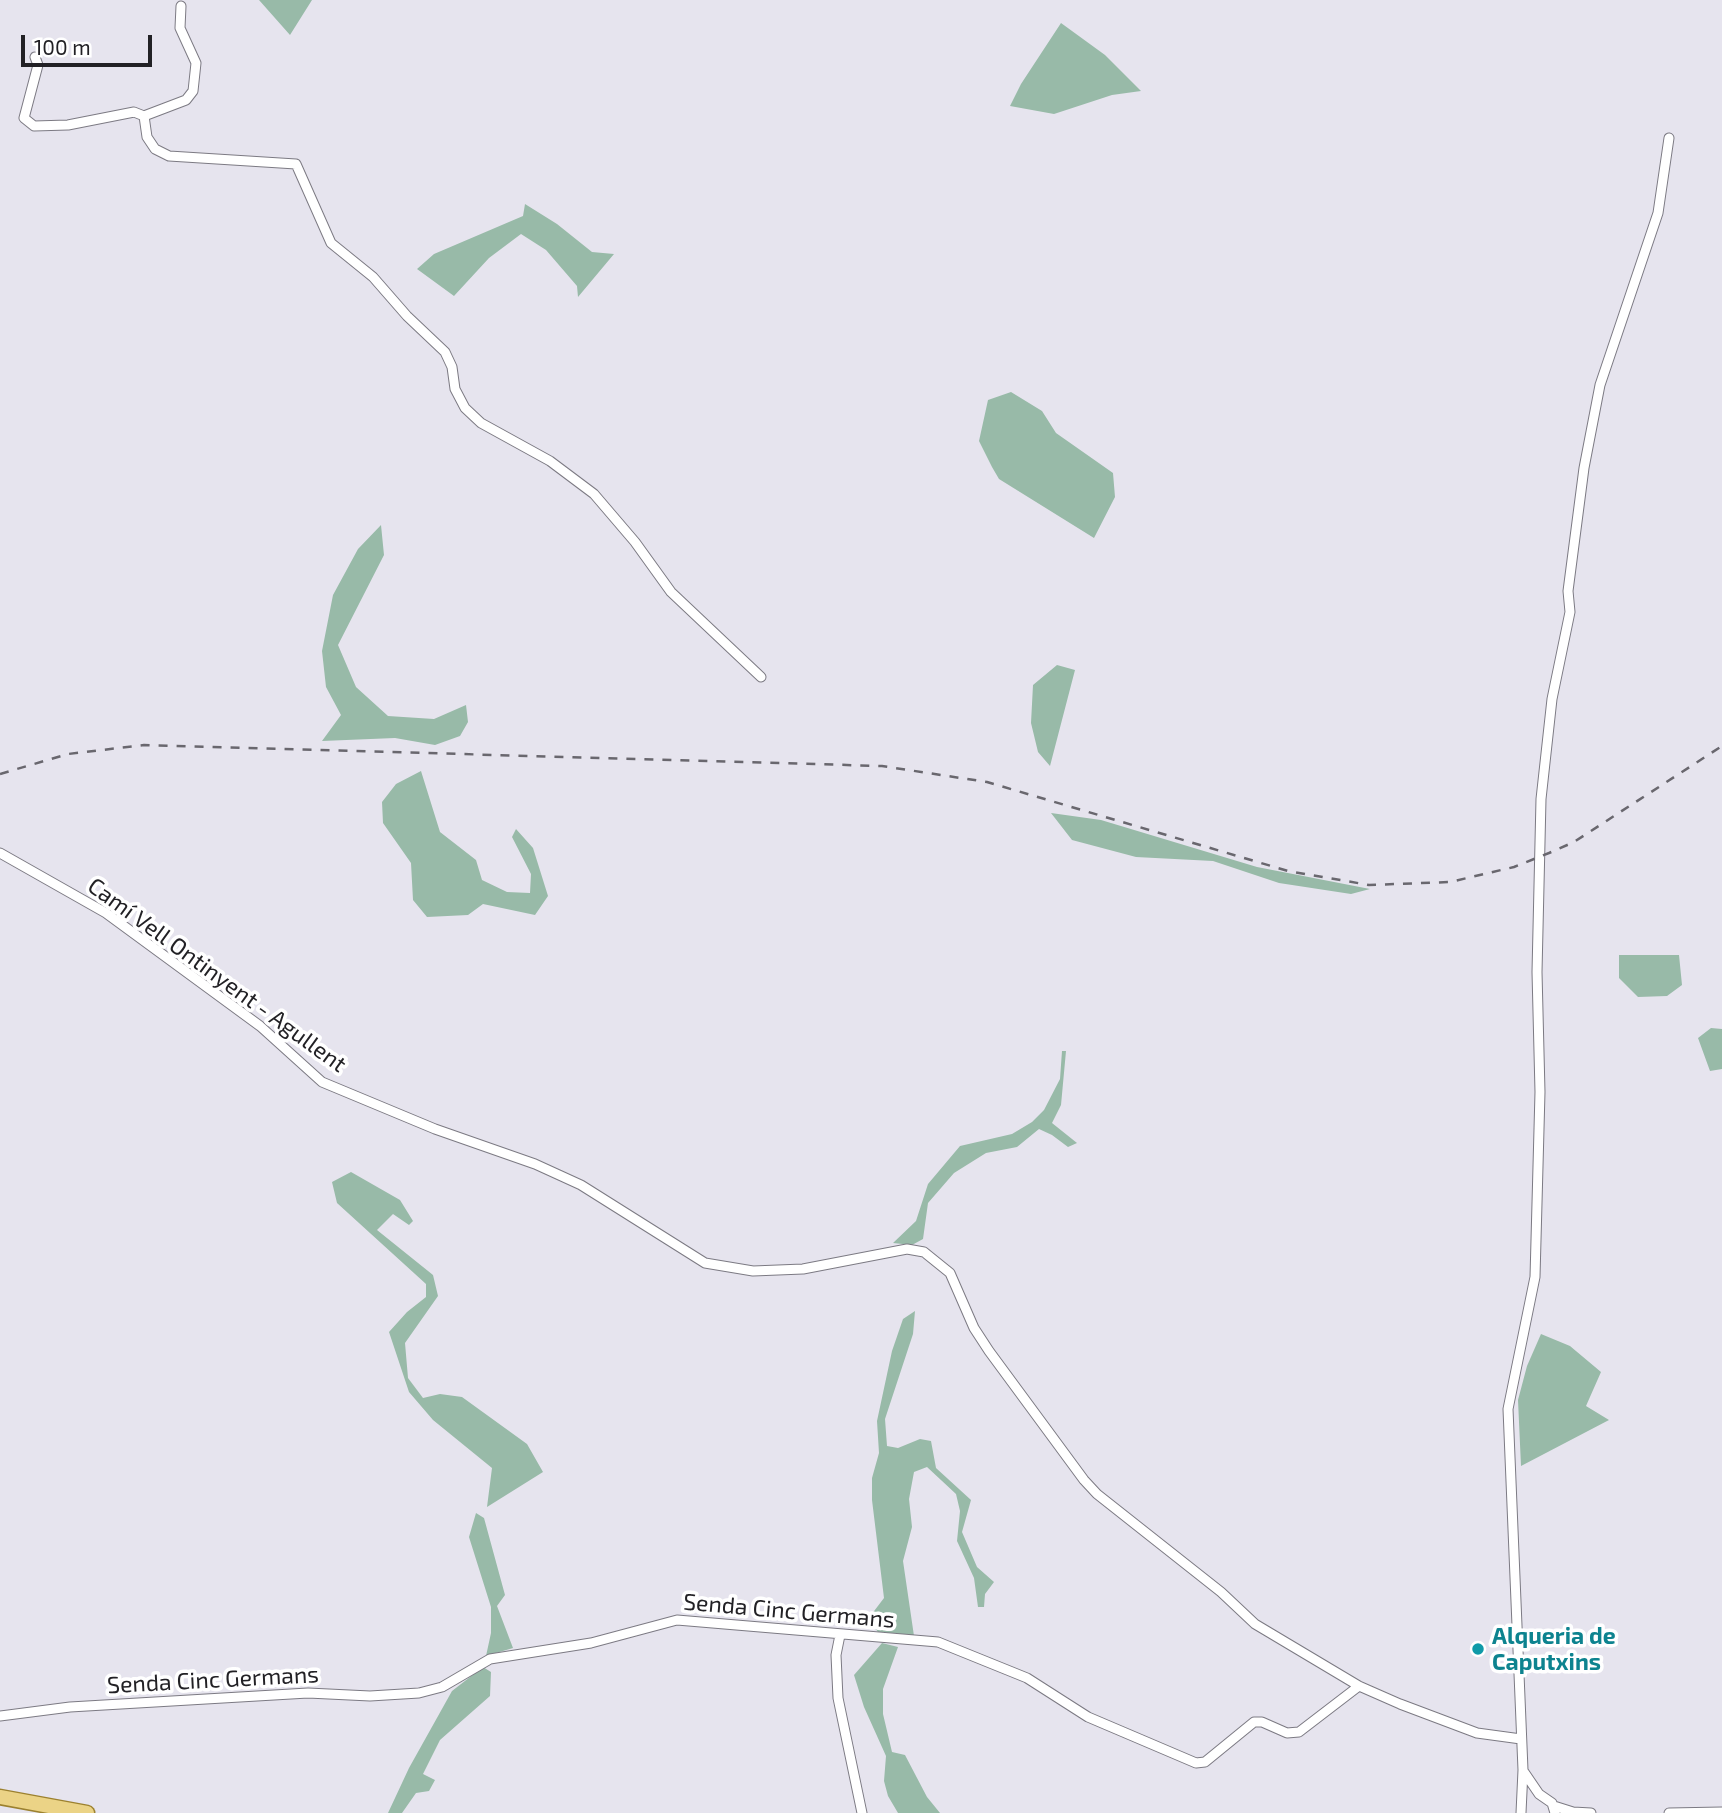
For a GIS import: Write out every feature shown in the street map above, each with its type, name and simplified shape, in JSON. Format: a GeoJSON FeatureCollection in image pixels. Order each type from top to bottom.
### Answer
{"type":"FeatureCollection","features":[{"type":"Feature","properties":{"kind":"main road"},"geometry":{"type":"LineString","coordinates":[[0,1797],[87,1813]]}},
{"type":"Feature","properties":{"kind":"street"},"geometry":{"type":"LineString","coordinates":[[35,57],[38,65],[24,118],[34,126],[68,125],[134,112],[144,116],[186,100],[193,91],[196,63],[180,28],[181,6]]}},
{"type":"Feature","properties":{"kind":"street"},"geometry":{"type":"LineString","coordinates":[[144,116],[147,138],[155,149],[169,156],[296,164],[323,231],[331,243],[373,276],[407,316],[445,352],[452,367],[455,389],[465,408],[481,423],[550,461],[594,494],[635,542],[671,592],[761,677]]}},
{"type":"Feature","properties":{"kind":"street"},"geometry":{"type":"LineString","coordinates":[[1522,1808],[1523,1770],[1508,1409],[1535,1277],[1540,1092],[1537,972],[1541,799],[1552,699],[1570,612],[1568,591],[1584,468],[1600,385],[1658,213],[1669,138]]}},
{"type":"Feature","properties":{"kind":"street","name":"Camí Vell Ontinyent - Agullent"},"geometry":{"type":"LineString","coordinates":[[0,853],[106,913],[260,1026],[322,1082],[435,1129],[535,1164],[580,1185],[705,1263],[753,1271],[803,1269],[907,1249],[924,1252],[950,1273],[974,1328],[989,1351],[1097,1494],[1221,1592],[1255,1624],[1359,1686],[1445,1723],[1477,1733],[1521,1739]]}},
{"type":"Feature","properties":{"kind":"street","name":"Senda Cinc Germans"},"geometry":{"type":"LineString","coordinates":[[0,1716],[70,1707],[308,1693],[370,1696],[419,1693],[442,1687],[491,1659],[584,1644],[677,1620],[938,1642],[1027,1678],[1088,1717],[1191,1763],[1205,1762],[1254,1722],[1262,1722],[1287,1733],[1299,1732],[1359,1686]]}},
{"type":"Feature","properties":{"kind":"street"},"geometry":{"type":"LineString","coordinates":[[839,1635],[836,1654],[838,1698],[862,1813]]}},
{"type":"Feature","properties":{"kind":"street"},"geometry":{"type":"LineString","coordinates":[[1523,1770],[1539,1794],[1555,1809],[1591,1813]]}},
{"type":"Feature","properties":{"kind":"street"},"geometry":{"type":"LineString","coordinates":[[1522,1808],[1528,1796],[1539,1794]]}},
{"type":"Feature","properties":{"kind":"street"},"geometry":{"type":"LineString","coordinates":[[1669,1813],[1722,1812]]}},
{"type":"Feature","properties":{"kind":"green space"},"geometry":{"type":"Polygon","coordinates":[[[259,0],[312,0],[290,35],[259,0]]]}},
{"type":"Feature","properties":{"kind":"green space"},"geometry":{"type":"Polygon","coordinates":[[[1061,23],[1105,55],[1141,91],[1112,95],[1054,114],[1010,106],[1021,84],[1061,23]]]}},
{"type":"Feature","properties":{"kind":"green space"},"geometry":{"type":"Polygon","coordinates":[[[525,204],[557,224],[592,252],[614,254],[578,297],[577,286],[546,250],[521,234],[489,258],[454,296],[417,269],[434,254],[523,216],[525,204]]]}},
{"type":"Feature","properties":{"kind":"green space"},"geometry":{"type":"Polygon","coordinates":[[[1011,392],[1042,411],[1056,433],[1113,473],[1115,497],[1094,538],[999,479],[992,467],[979,441],[988,400],[1011,392]]]}},
{"type":"Feature","properties":{"kind":"green space"},"geometry":{"type":"Polygon","coordinates":[[[381,525],[384,555],[338,645],[356,687],[388,716],[434,719],[466,705],[468,722],[460,736],[435,745],[395,738],[322,741],[341,715],[326,687],[322,651],[333,595],[358,549],[381,525]]]}},
{"type":"Feature","properties":{"kind":"green space"},"geometry":{"type":"Polygon","coordinates":[[[1057,665],[1075,670],[1050,766],[1038,752],[1031,723],[1033,685],[1057,665]]]}},
{"type":"Feature","properties":{"kind":"green space"},"geometry":{"type":"Polygon","coordinates":[[[421,771],[440,832],[476,860],[482,880],[507,892],[530,893],[531,874],[512,837],[516,829],[533,848],[548,896],[535,915],[483,904],[468,915],[427,917],[413,900],[411,863],[383,823],[382,802],[396,784],[421,771]]]}},
{"type":"Feature","properties":{"kind":"green space"},"geometry":{"type":"Polygon","coordinates":[[[1051,813],[1101,820],[1257,867],[1370,889],[1351,894],[1279,883],[1213,861],[1136,857],[1072,840],[1051,813]]]}},
{"type":"Feature","properties":{"kind":"green space"},"geometry":{"type":"Polygon","coordinates":[[[1619,955],[1679,955],[1682,985],[1667,996],[1638,997],[1619,978],[1619,955]]]}},
{"type":"Feature","properties":{"kind":"green space"},"geometry":{"type":"Polygon","coordinates":[[[1711,1028],[1722,1029],[1722,1069],[1710,1071],[1698,1038],[1711,1028]]]}},
{"type":"Feature","properties":{"kind":"green space"},"geometry":{"type":"Polygon","coordinates":[[[1062,1051],[1066,1051],[1061,1105],[1052,1123],[1077,1143],[1068,1147],[1039,1129],[1017,1147],[986,1153],[954,1173],[928,1203],[923,1239],[912,1245],[893,1243],[916,1221],[928,1184],[960,1146],[1012,1134],[1032,1122],[1044,1110],[1060,1079],[1062,1051]]]}},
{"type":"Feature","properties":{"kind":"green space"},"geometry":{"type":"Polygon","coordinates":[[[351,1172],[400,1200],[413,1221],[409,1225],[393,1214],[377,1230],[433,1275],[438,1296],[405,1343],[408,1378],[423,1398],[440,1394],[462,1397],[527,1444],[543,1472],[487,1507],[492,1468],[433,1420],[409,1392],[389,1332],[407,1312],[426,1297],[426,1284],[337,1203],[332,1182],[351,1172]]]}},
{"type":"Feature","properties":{"kind":"green space"},"geometry":{"type":"Polygon","coordinates":[[[915,1311],[913,1334],[885,1419],[887,1446],[898,1448],[920,1439],[931,1441],[936,1468],[971,1500],[962,1532],[977,1567],[994,1582],[985,1594],[984,1607],[978,1607],[974,1578],[957,1541],[960,1511],[956,1494],[927,1467],[914,1472],[909,1499],[912,1527],[903,1561],[914,1636],[881,1636],[868,1619],[884,1598],[872,1500],[872,1478],[879,1453],[877,1421],[892,1351],[903,1319],[915,1311]]]}},
{"type":"Feature","properties":{"kind":"green space"},"geometry":{"type":"Polygon","coordinates":[[[1541,1334],[1570,1346],[1601,1372],[1586,1406],[1609,1420],[1521,1466],[1518,1400],[1527,1366],[1541,1334]]]}},
{"type":"Feature","properties":{"kind":"green space"},"geometry":{"type":"Polygon","coordinates":[[[476,1513],[484,1518],[505,1595],[497,1606],[513,1648],[486,1656],[491,1633],[491,1607],[469,1537],[476,1513]]]}},
{"type":"Feature","properties":{"kind":"green space"},"geometry":{"type":"Polygon","coordinates":[[[882,1643],[898,1647],[883,1689],[883,1714],[892,1752],[905,1755],[927,1797],[940,1813],[898,1813],[888,1796],[884,1781],[886,1756],[864,1707],[854,1675],[882,1643]]]}},
{"type":"Feature","properties":{"kind":"green space"},"geometry":{"type":"Polygon","coordinates":[[[483,1667],[491,1672],[490,1696],[440,1740],[423,1774],[435,1780],[429,1791],[416,1793],[402,1813],[388,1813],[409,1768],[452,1691],[483,1667]]]}},
{"type":"Feature","properties":{"kind":"railway"},"geometry":{"type":"LineString","coordinates":[[0,774],[68,754],[144,745],[882,766],[987,782],[1288,871],[1369,885],[1450,882],[1514,867],[1574,842],[1722,746]]}},
{"type":"Feature","properties":{"kind":"place","name":"Alqueria de Caputxins"},"geometry":{"type":"Point","coordinates":[1478,1649]}}]}
